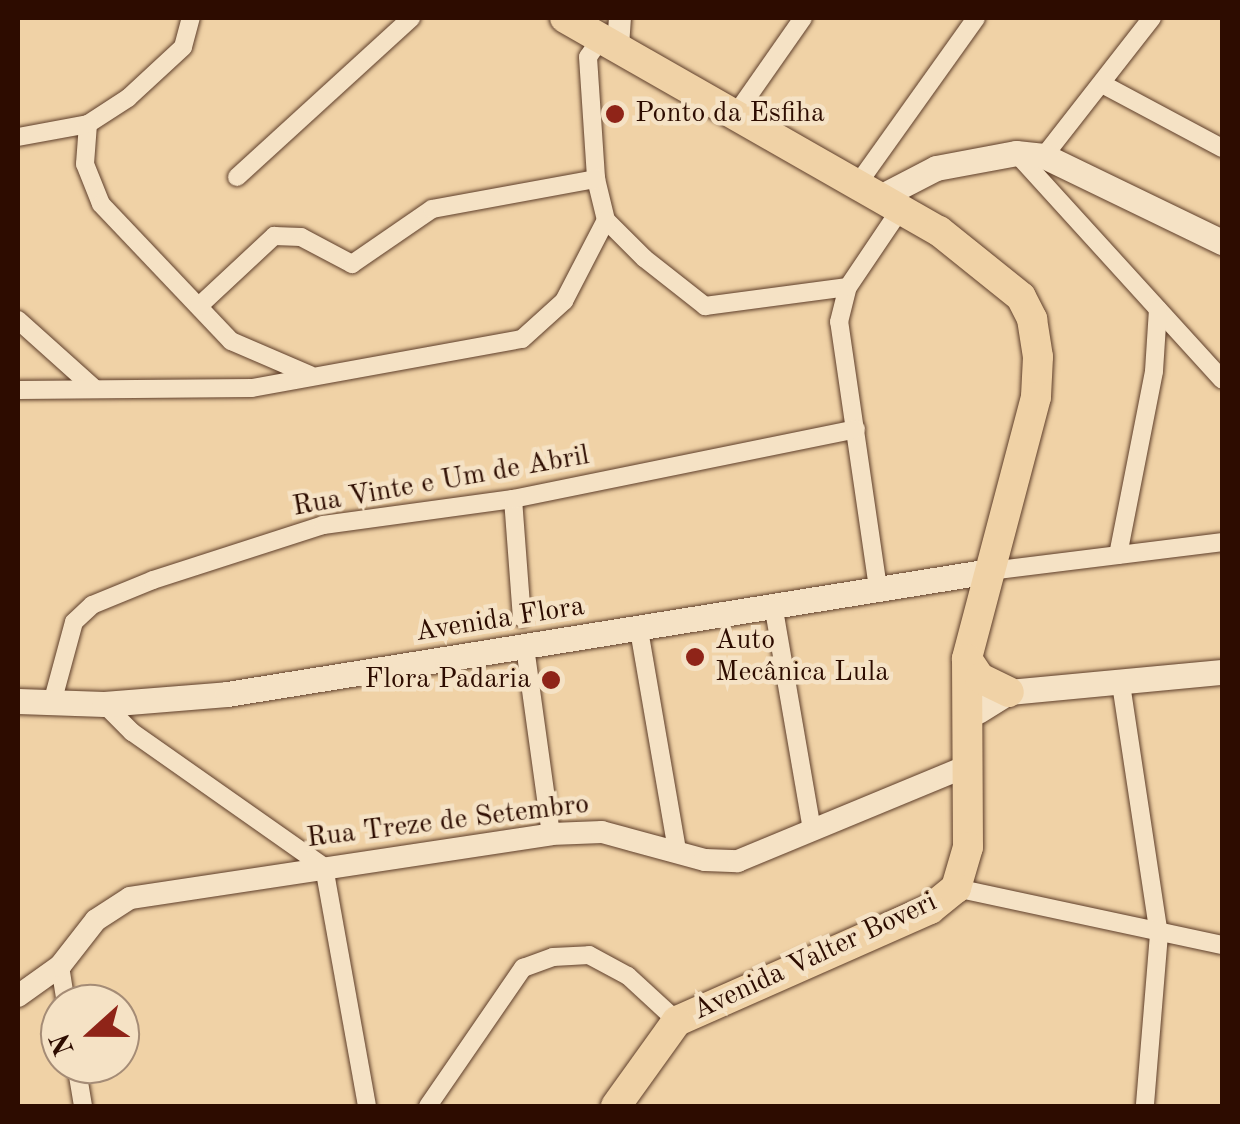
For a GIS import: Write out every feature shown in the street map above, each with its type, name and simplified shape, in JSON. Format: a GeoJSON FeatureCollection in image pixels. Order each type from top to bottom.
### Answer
{"type":"FeatureCollection","features":[{"type":"Feature","properties":{"kind":"main road","name":"Avenida Valter Boveri"},"geometry":{"type":"LineString","coordinates":[[598,27],[733,118],[940,231],[1021,297],[1032,319],[1036,397],[976,626],[973,721],[965,768],[968,848],[956,888],[930,909],[676,1021],[616,1106]]}},
{"type":"Feature","properties":{"kind":"main road"},"geometry":{"type":"LineString","coordinates":[[879,198],[936,168],[1016,154],[1044,156],[1222,242]]}},
{"type":"Feature","properties":{"kind":"main road","name":"Avenida Flora"},"geometry":{"type":"LineString","coordinates":[[18,701],[104,704],[227,694],[990,571]]}},
{"type":"Feature","properties":{"kind":"main road"},"geometry":{"type":"LineString","coordinates":[[973,669],[1009,692]]}},
{"type":"Feature","properties":{"kind":"main road"},"geometry":{"type":"LineString","coordinates":[[973,721],[1009,692],[1222,672]]}},
{"type":"Feature","properties":{"kind":"street"},"geometry":{"type":"LineString","coordinates":[[18,137],[88,124],[162,73],[183,47],[191,18]]}},
{"type":"Feature","properties":{"kind":"street"},"geometry":{"type":"LineString","coordinates":[[237,177],[411,18]]}},
{"type":"Feature","properties":{"kind":"street"},"geometry":{"type":"LineString","coordinates":[[733,118],[803,18]]}},
{"type":"Feature","properties":{"kind":"street"},"geometry":{"type":"LineString","coordinates":[[878,588],[839,322],[879,198],[976,18]]}},
{"type":"Feature","properties":{"kind":"street"},"geometry":{"type":"LineString","coordinates":[[1044,156],[1104,85],[1152,18]]}},
{"type":"Feature","properties":{"kind":"street"},"geometry":{"type":"LineString","coordinates":[[598,27],[588,57],[596,179],[606,220],[684,295],[705,306],[848,287]]}},
{"type":"Feature","properties":{"kind":"street"},"geometry":{"type":"LineString","coordinates":[[1104,85],[1222,148]]}},
{"type":"Feature","properties":{"kind":"street"},"geometry":{"type":"LineString","coordinates":[[88,124],[85,164],[101,204],[231,341],[314,377]]}},
{"type":"Feature","properties":{"kind":"street"},"geometry":{"type":"LineString","coordinates":[[1016,154],[1222,379]]}},
{"type":"Feature","properties":{"kind":"street"},"geometry":{"type":"LineString","coordinates":[[199,306],[274,236],[301,237],[352,264],[432,208],[596,179]]}},
{"type":"Feature","properties":{"kind":"street"},"geometry":{"type":"LineString","coordinates":[[18,390],[252,388],[522,338],[564,301],[606,220]]}},
{"type":"Feature","properties":{"kind":"street"},"geometry":{"type":"LineString","coordinates":[[1118,555],[1154,371],[1158,308]]}},
{"type":"Feature","properties":{"kind":"street"},"geometry":{"type":"LineString","coordinates":[[18,320],[96,389]]}},
{"type":"Feature","properties":{"kind":"street","name":"Rua Vinte e Um de Abril"},"geometry":{"type":"LineString","coordinates":[[52,703],[74,622],[92,606],[323,525],[513,499],[856,429]]}},
{"type":"Feature","properties":{"kind":"street"},"geometry":{"type":"LineString","coordinates":[[513,499],[522,618]]}},
{"type":"Feature","properties":{"kind":"street"},"geometry":{"type":"LineString","coordinates":[[990,571],[1222,542]]}},
{"type":"Feature","properties":{"kind":"street"},"geometry":{"type":"LineString","coordinates":[[773,604],[812,829]]}},
{"type":"Feature","properties":{"kind":"street"},"geometry":{"type":"LineString","coordinates":[[639,630],[677,851]]}},
{"type":"Feature","properties":{"kind":"street"},"geometry":{"type":"LineString","coordinates":[[525,648],[551,834]]}},
{"type":"Feature","properties":{"kind":"street"},"geometry":{"type":"LineString","coordinates":[[1121,684],[1158,934],[1145,1106]]}},
{"type":"Feature","properties":{"kind":"street"},"geometry":{"type":"LineString","coordinates":[[104,704],[132,732],[324,867],[367,1106]]}},
{"type":"Feature","properties":{"kind":"street","name":"Rua Treze de Setembro"},"geometry":{"type":"LineString","coordinates":[[18,996],[60,966],[96,920],[130,898],[551,834],[602,832],[738,861],[965,768]]}},
{"type":"Feature","properties":{"kind":"street"},"geometry":{"type":"LineString","coordinates":[[956,888],[1222,945]]}},
{"type":"Feature","properties":{"kind":"street"},"geometry":{"type":"LineString","coordinates":[[428,1106],[522,968],[552,957],[590,955],[628,976],[676,1021]]}},
{"type":"Feature","properties":{"kind":"street"},"geometry":{"type":"LineString","coordinates":[[60,966],[63,984]]}},
{"type":"Feature","properties":{"kind":"place","name":"Ponto da Esfiha"},"geometry":{"type":"Point","coordinates":[615,114]}},
{"type":"Feature","properties":{"kind":"place","name":"Auto Mecânica Lula"},"geometry":{"type":"Point","coordinates":[695,657]}},
{"type":"Feature","properties":{"kind":"place","name":"Flora Padaria"},"geometry":{"type":"Point","coordinates":[551,680]}}]}
